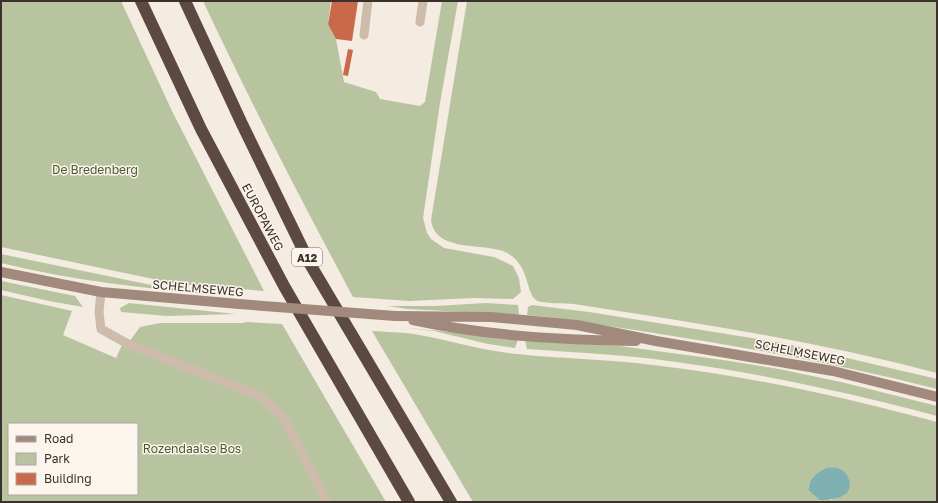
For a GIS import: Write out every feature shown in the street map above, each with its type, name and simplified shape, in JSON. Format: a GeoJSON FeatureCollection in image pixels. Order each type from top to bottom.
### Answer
{"type":"FeatureCollection","features":[{"type":"Feature","properties":{"kind":"highway","name":"EUROPAWEG"},"geometry":{"type":"LineString","coordinates":[[141,1],[201,130],[284,286],[408,502]]}},
{"type":"Feature","properties":{"kind":"highway","name":"EUROPAWEG"},"geometry":{"type":"LineString","coordinates":[[185,1],[242,124],[310,264],[451,502]]}},
{"type":"Feature","properties":{"kind":"main road","name":"SCHELMSEWEG"},"geometry":{"type":"LineString","coordinates":[[1,272],[101,292],[395,316],[459,316],[547,321],[608,330],[656,341],[802,365],[937,397]]}},
{"type":"Feature","properties":{"kind":"main road","name":"SCHELMSEWEG"},"geometry":{"type":"LineString","coordinates":[[395,316],[439,326],[481,331],[608,340],[656,341]]}},
{"type":"Feature","properties":{"kind":"lane"},"geometry":{"type":"LineString","coordinates":[[364,35],[368,1]]}},
{"type":"Feature","properties":{"kind":"lane"},"geometry":{"type":"LineString","coordinates":[[420,22],[424,1]]}},
{"type":"Feature","properties":{"kind":"lane"},"geometry":{"type":"LineString","coordinates":[[101,292],[99,312],[101,330],[128,344],[260,396],[273,406],[288,426],[327,502]]}},
{"type":"Feature","properties":{"kind":"green space","name":"De Bredenberg"},"geometry":{"type":"Polygon","coordinates":[[[1,1],[121,1],[172,111],[264,291],[177,284],[1,247],[1,1]]]}},
{"type":"Feature","properties":{"kind":"green space"},"geometry":{"type":"Polygon","coordinates":[[[203,1],[331,1],[328,23],[336,39],[344,82],[376,92],[380,99],[420,106],[425,102],[442,1],[458,1],[440,103],[423,218],[427,233],[431,239],[444,248],[494,257],[513,266],[519,278],[521,292],[513,299],[474,298],[409,301],[353,297],[276,150],[203,1]]]}},
{"type":"Feature","properties":{"kind":"green space"},"geometry":{"type":"Polygon","coordinates":[[[467,1],[937,1],[937,373],[838,349],[737,330],[574,304],[538,301],[534,298],[531,292],[519,263],[512,256],[503,251],[449,242],[441,237],[434,230],[431,220],[467,1]]]}},
{"type":"Feature","properties":{"kind":"green space"},"geometry":{"type":"Polygon","coordinates":[[[1,254],[156,286],[224,295],[140,287],[56,275],[1,263],[1,254]]]}},
{"type":"Feature","properties":{"kind":"green space"},"geometry":{"type":"Polygon","coordinates":[[[1,281],[75,296],[83,307],[1,290],[1,281]]]}},
{"type":"Feature","properties":{"kind":"green space","name":"Rozendaalse Bos"},"geometry":{"type":"Polygon","coordinates":[[[1,295],[72,311],[63,335],[116,358],[122,345],[259,399],[280,417],[324,502],[1,502],[1,295]]]}},
{"type":"Feature","properties":{"kind":"green space"},"geometry":{"type":"Polygon","coordinates":[[[129,303],[236,314],[167,316],[121,312],[120,308],[129,303]]]}},
{"type":"Feature","properties":{"kind":"green space"},"geometry":{"type":"Polygon","coordinates":[[[486,303],[518,305],[519,315],[407,309],[388,306],[435,306],[486,303]]]}},
{"type":"Feature","properties":{"kind":"green space"},"geometry":{"type":"Polygon","coordinates":[[[532,305],[589,312],[783,343],[937,379],[937,389],[840,366],[743,348],[527,315],[528,307],[532,305]]]}},
{"type":"Feature","properties":{"kind":"green space"},"geometry":{"type":"Polygon","coordinates":[[[246,322],[282,324],[386,502],[331,502],[275,404],[129,342],[140,327],[160,323],[246,322]]]}},
{"type":"Feature","properties":{"kind":"green space"},"geometry":{"type":"Polygon","coordinates":[[[400,327],[518,339],[515,348],[488,344],[434,331],[400,327]]]}},
{"type":"Feature","properties":{"kind":"green space"},"geometry":{"type":"Polygon","coordinates":[[[372,331],[414,334],[504,353],[636,363],[725,375],[796,388],[937,422],[937,502],[473,502],[372,331]],[[809,484],[808,490],[831,500],[846,493],[809,484]]]}},
{"type":"Feature","properties":{"kind":"green space"},"geometry":{"type":"Polygon","coordinates":[[[525,340],[620,346],[779,369],[841,382],[937,406],[937,416],[832,390],[725,369],[638,357],[527,349],[525,340]]]}},
{"type":"Feature","properties":{"kind":"water"},"geometry":{"type":"Polygon","coordinates":[[[827,468],[836,468],[844,471],[850,482],[850,486],[847,493],[841,497],[820,500],[808,490],[810,482],[814,476],[827,468]]]}},
{"type":"Feature","properties":{"kind":"building"},"geometry":{"type":"Polygon","coordinates":[[[332,1],[358,1],[352,41],[336,39],[328,24],[332,1]]]}},
{"type":"Feature","properties":{"kind":"building"},"geometry":{"type":"Polygon","coordinates":[[[348,49],[353,50],[348,76],[343,75],[348,49]]]}}]}
